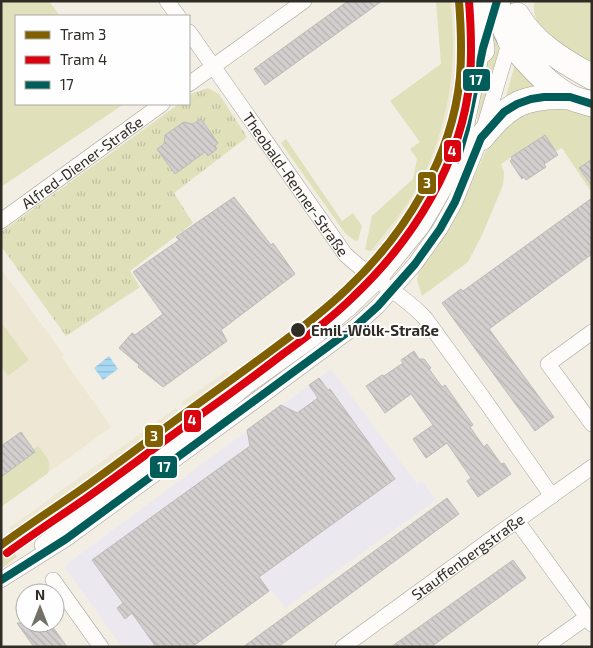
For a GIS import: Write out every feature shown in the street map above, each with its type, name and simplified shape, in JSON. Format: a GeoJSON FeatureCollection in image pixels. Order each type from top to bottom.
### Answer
{"type":"FeatureCollection","features":[{"type":"Feature","properties":{"kind":"main road"},"geometry":{"type":"LineString","coordinates":[[476,1],[482,50]]}},
{"type":"Feature","properties":{"kind":"main road"},"geometry":{"type":"LineString","coordinates":[[581,101],[555,87],[520,54],[502,27],[500,14],[509,5],[528,32],[537,41],[563,60],[592,77]]}},
{"type":"Feature","properties":{"kind":"main road"},"geometry":{"type":"LineString","coordinates":[[482,138],[504,112],[517,104],[544,97],[581,101]]}},
{"type":"Feature","properties":{"kind":"street"},"geometry":{"type":"LineString","coordinates":[[168,1],[177,15]]}},
{"type":"Feature","properties":{"kind":"street"},"geometry":{"type":"LineString","coordinates":[[190,83],[304,1]]}},
{"type":"Feature","properties":{"kind":"street"},"geometry":{"type":"LineString","coordinates":[[5,577],[60,530],[184,440],[246,387],[312,340],[350,308],[379,280],[422,227],[449,180],[463,144],[482,50],[490,21],[509,5]]}},
{"type":"Feature","properties":{"kind":"street","name":"Theobald-Renner-Straße"},"geometry":{"type":"LineString","coordinates":[[190,33],[345,254],[415,307],[425,318],[552,496]]}},
{"type":"Feature","properties":{"kind":"street"},"geometry":{"type":"LineString","coordinates":[[5,577],[66,539],[240,412],[362,321],[393,290],[420,257],[448,215],[465,180],[482,138],[510,41]]}},
{"type":"Feature","properties":{"kind":"street","name":"Alfred-Diener-Straße"},"geometry":{"type":"LineString","coordinates":[[1,221],[161,105]]}},
{"type":"Feature","properties":{"kind":"street"},"geometry":{"type":"LineString","coordinates":[[592,332],[548,364],[592,424]]}},
{"type":"Feature","properties":{"kind":"street","name":"Stauffenbergstraße"},"geometry":{"type":"LineString","coordinates":[[343,647],[592,468]]}},
{"type":"Feature","properties":{"kind":"street"},"geometry":{"type":"LineString","coordinates":[[517,521],[589,620],[545,647]]}},
{"type":"Feature","properties":{"kind":"street"},"geometry":{"type":"LineString","coordinates":[[53,580],[102,647]]}},
{"type":"Feature","properties":{"kind":"shaded area"},"geometry":{"type":"Polygon","coordinates":[[[450,1],[465,1],[467,34],[464,85],[457,120],[448,149],[438,175],[399,240],[389,252],[371,251],[393,224],[431,158],[443,121],[451,76],[452,14],[450,1]]]}},
{"type":"Feature","properties":{"kind":"shaded area"},"geometry":{"type":"Polygon","coordinates":[[[1,269],[64,355],[62,357],[111,427],[1,507],[1,269]]]}},
{"type":"Feature","properties":{"kind":"shaded area"},"geometry":{"type":"Polygon","coordinates":[[[331,369],[417,484],[422,481],[436,500],[285,608],[271,590],[192,647],[122,647],[64,566],[331,369]]]}},
{"type":"Feature","properties":{"kind":"shaded area"},"geometry":{"type":"Polygon","coordinates":[[[227,371],[236,383],[191,415],[182,402],[227,371]]]}},
{"type":"Feature","properties":{"kind":"shaded area"},"geometry":{"type":"Polygon","coordinates":[[[176,408],[184,420],[17,539],[9,528],[176,408]]]}},
{"type":"Feature","properties":{"kind":"green space"},"geometry":{"type":"Polygon","coordinates":[[[1,1],[49,1],[59,15],[15,15],[15,105],[123,105],[1,187],[1,1]]]}},
{"type":"Feature","properties":{"kind":"green space"},"geometry":{"type":"Polygon","coordinates":[[[436,1],[450,1],[452,25],[451,75],[442,125],[435,148],[414,193],[371,251],[365,250],[372,216],[413,179],[417,159],[410,149],[420,142],[390,101],[441,64],[436,1]]]}},
{"type":"Feature","properties":{"kind":"green space"},"geometry":{"type":"Polygon","coordinates":[[[465,1],[477,45],[456,136],[440,176],[421,211],[403,238],[389,252],[419,209],[442,163],[451,139],[463,89],[466,63],[465,1]]]}},
{"type":"Feature","properties":{"kind":"green space"},"geometry":{"type":"Polygon","coordinates":[[[535,1],[592,1],[592,66],[563,48],[544,31],[537,21],[534,11],[535,1]]]}},
{"type":"Feature","properties":{"kind":"green space"},"geometry":{"type":"Polygon","coordinates":[[[493,37],[502,45],[502,54],[476,127],[491,38],[493,37]]]}},
{"type":"Feature","properties":{"kind":"green space"},"geometry":{"type":"Polygon","coordinates":[[[516,61],[552,92],[503,106],[516,61]]]}},
{"type":"Feature","properties":{"kind":"green space"},"geometry":{"type":"Polygon","coordinates":[[[208,88],[219,94],[247,137],[174,193],[193,223],[130,271],[140,287],[66,336],[1,246],[1,232],[178,105],[190,105],[190,95],[208,88]]]}},
{"type":"Feature","properties":{"kind":"green space"},"geometry":{"type":"Polygon","coordinates":[[[556,102],[592,114],[592,159],[579,169],[592,186],[592,189],[590,190],[562,148],[556,151],[544,135],[501,164],[504,173],[503,185],[483,233],[468,262],[422,296],[417,280],[419,270],[437,247],[461,206],[494,133],[504,122],[556,102]]]}},
{"type":"Feature","properties":{"kind":"green space"},"geometry":{"type":"Polygon","coordinates":[[[286,139],[342,221],[353,213],[362,226],[358,240],[355,241],[345,233],[281,143],[286,139]]]}},
{"type":"Feature","properties":{"kind":"green space"},"geometry":{"type":"Polygon","coordinates":[[[1,322],[29,360],[8,376],[1,366],[1,322]]]}},
{"type":"Feature","properties":{"kind":"green space"},"geometry":{"type":"Polygon","coordinates":[[[38,446],[48,461],[48,473],[1,507],[1,477],[35,452],[33,449],[38,446]]]}},
{"type":"Feature","properties":{"kind":"green space"},"geometry":{"type":"Polygon","coordinates":[[[9,544],[17,557],[1,569],[1,549],[9,544]]]}},
{"type":"Feature","properties":{"kind":"water"},"geometry":{"type":"Polygon","coordinates":[[[109,356],[118,369],[103,380],[94,368],[109,356]]]}},
{"type":"Feature","properties":{"kind":"building"},"geometry":{"type":"Polygon","coordinates":[[[348,1],[382,1],[265,85],[254,69],[348,1]]]}},
{"type":"Feature","properties":{"kind":"building"},"geometry":{"type":"Polygon","coordinates":[[[201,119],[218,143],[215,146],[217,149],[208,156],[205,152],[175,174],[157,149],[164,144],[165,135],[184,122],[193,124],[201,119]]]}},
{"type":"Feature","properties":{"kind":"building"},"geometry":{"type":"Polygon","coordinates":[[[545,135],[558,155],[544,164],[546,167],[526,180],[524,177],[522,179],[510,161],[511,157],[545,135]]]}},
{"type":"Feature","properties":{"kind":"building"},"geometry":{"type":"Polygon","coordinates":[[[592,159],[592,186],[579,168],[592,159]]]}},
{"type":"Feature","properties":{"kind":"building"},"geometry":{"type":"Polygon","coordinates":[[[234,197],[271,245],[273,243],[295,274],[221,330],[227,341],[163,387],[138,367],[139,365],[119,348],[132,333],[135,335],[163,314],[133,272],[179,240],[176,237],[234,197]]]}},
{"type":"Feature","properties":{"kind":"building"},"geometry":{"type":"Polygon","coordinates":[[[592,198],[592,254],[489,329],[554,417],[535,431],[442,303],[461,289],[463,291],[592,198]]]}},
{"type":"Feature","properties":{"kind":"building"},"geometry":{"type":"Polygon","coordinates":[[[414,351],[419,359],[424,359],[431,368],[429,369],[442,387],[445,385],[473,425],[470,427],[484,447],[487,444],[501,464],[504,463],[511,474],[478,497],[467,481],[471,478],[447,443],[426,458],[413,439],[433,425],[411,394],[385,413],[366,386],[403,363],[401,360],[414,351]]]}},
{"type":"Feature","properties":{"kind":"building"},"geometry":{"type":"Polygon","coordinates":[[[319,378],[328,390],[330,389],[395,479],[259,577],[269,591],[192,647],[156,647],[132,613],[125,619],[117,608],[123,603],[92,560],[250,446],[247,430],[281,405],[297,413],[318,398],[309,385],[319,378]]]}},
{"type":"Feature","properties":{"kind":"building"},"geometry":{"type":"Polygon","coordinates":[[[21,432],[35,452],[1,477],[1,446],[21,432]]]}},
{"type":"Feature","properties":{"kind":"building"},"geometry":{"type":"Polygon","coordinates":[[[447,498],[459,514],[278,647],[243,647],[447,498]]]}},
{"type":"Feature","properties":{"kind":"building"},"geometry":{"type":"Polygon","coordinates":[[[513,560],[526,578],[431,647],[391,647],[513,560]]]}},
{"type":"Feature","properties":{"kind":"building"},"geometry":{"type":"Polygon","coordinates":[[[24,633],[57,633],[67,647],[34,647],[24,633]]]}},
{"type":"Feature","properties":{"kind":"tram line","name":"3"},"geometry":{"type":"LineString","coordinates":[[1,545],[108,470],[306,324],[347,289],[388,244],[407,219],[423,192],[447,136],[455,107],[460,77],[459,1]]}},
{"type":"Feature","properties":{"kind":"tram line","name":"4"},"geometry":{"type":"LineString","coordinates":[[7,553],[100,488],[311,334],[376,274],[415,224],[432,197],[446,169],[457,139],[465,109],[470,78],[469,1]]}},
{"type":"Feature","properties":{"kind":"transit line","name":"17"},"geometry":{"type":"LineString","coordinates":[[457,160],[466,129],[483,48],[497,1]]}},
{"type":"Feature","properties":{"kind":"transit line","name":"17"},"geometry":{"type":"LineString","coordinates":[[1,580],[66,539],[356,326],[378,306],[415,264],[440,229],[455,202],[481,138],[504,112],[517,104],[544,97],[570,97],[592,104]]}},
{"type":"Feature","properties":{"kind":"place","name":"Emil-Wölk-Straße"},"geometry":{"type":"Point","coordinates":[298,330]}}]}
